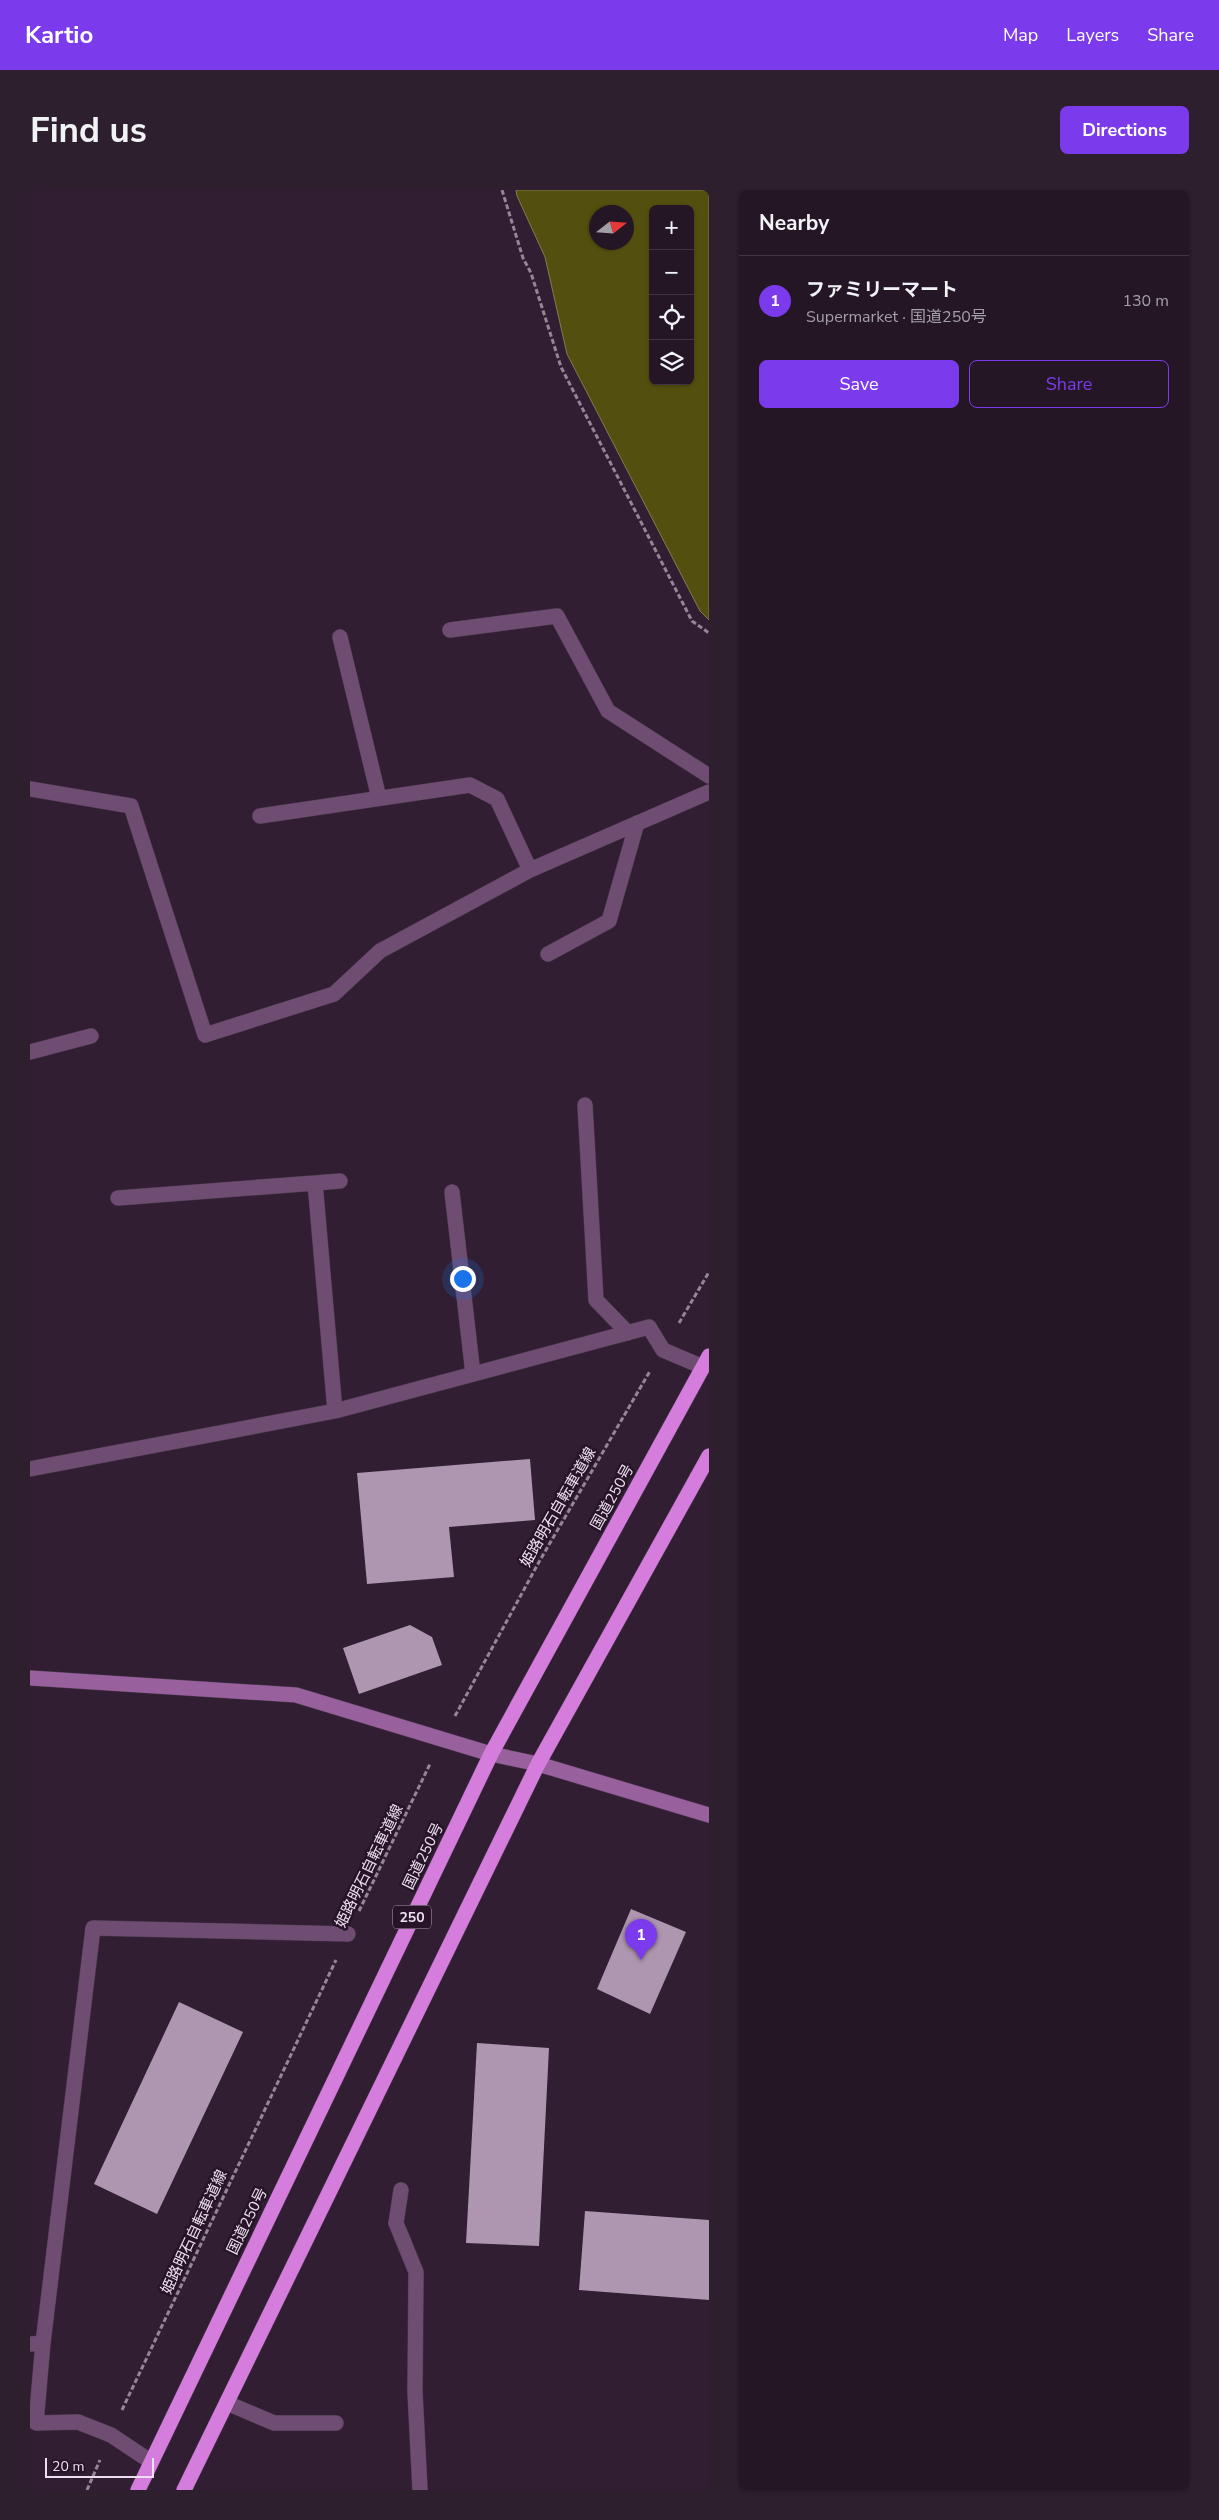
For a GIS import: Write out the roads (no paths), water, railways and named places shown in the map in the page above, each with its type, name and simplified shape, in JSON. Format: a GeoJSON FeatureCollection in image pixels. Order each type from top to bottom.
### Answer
{"type":"FeatureCollection","features":[{"type":"Feature","properties":{"kind":"highway","name":"国道250号"},"geometry":{"type":"LineString","coordinates":[[138,2490],[150,2461],[491,1754],[706,1362]]}},
{"type":"Feature","properties":{"kind":"highway"},"geometry":{"type":"LineString","coordinates":[[184,2490],[538,1764],[709,1456]]}},
{"type":"Feature","properties":{"kind":"street"},"geometry":{"type":"LineString","coordinates":[[450,630],[557,616],[608,712],[709,776]]}},
{"type":"Feature","properties":{"kind":"street"},"geometry":{"type":"LineString","coordinates":[[340,637],[379,798]]}},
{"type":"Feature","properties":{"kind":"street"},"geometry":{"type":"LineString","coordinates":[[260,816],[470,785],[497,799],[530,870]]}},
{"type":"Feature","properties":{"kind":"street"},"geometry":{"type":"LineString","coordinates":[[30,790],[131,806],[204,1035],[334,994],[380,951],[530,870],[709,792]]}},
{"type":"Feature","properties":{"kind":"street"},"geometry":{"type":"LineString","coordinates":[[548,954],[609,921],[638,823]]}},
{"type":"Feature","properties":{"kind":"street"},"geometry":{"type":"LineString","coordinates":[[30,1052],[91,1036]]}},
{"type":"Feature","properties":{"kind":"street"},"geometry":{"type":"LineString","coordinates":[[585,1105],[596,1300],[628,1332]]}},
{"type":"Feature","properties":{"kind":"street"},"geometry":{"type":"LineString","coordinates":[[118,1198],[340,1181]]}},
{"type":"Feature","properties":{"kind":"street"},"geometry":{"type":"LineString","coordinates":[[315,1183],[334,1411]]}},
{"type":"Feature","properties":{"kind":"street"},"geometry":{"type":"LineString","coordinates":[[452,1192],[473,1374]]}},
{"type":"Feature","properties":{"kind":"street"},"geometry":{"type":"LineString","coordinates":[[30,1469],[334,1411],[649,1327],[663,1350],[706,1362]]}},
{"type":"Feature","properties":{"kind":"street"},"geometry":{"type":"LineString","coordinates":[[30,1678],[296,1695],[491,1754],[538,1764],[709,1815]]}},
{"type":"Feature","properties":{"kind":"street"},"geometry":{"type":"LineString","coordinates":[[150,2461],[111,2435],[78,2422],[36,2423],[37,2343],[93,1928],[348,1934]]}},
{"type":"Feature","properties":{"kind":"street"},"geometry":{"type":"LineString","coordinates":[[401,2190],[396,2223],[416,2272],[415,2392],[420,2490]]}},
{"type":"Feature","properties":{"kind":"street"},"geometry":{"type":"LineString","coordinates":[[227,2403],[274,2423],[336,2423]]}},
{"type":"Feature","properties":{"kind":"place","name":"ファミリーマート"},"geometry":{"type":"Point","coordinates":[641,1960]}}]}
